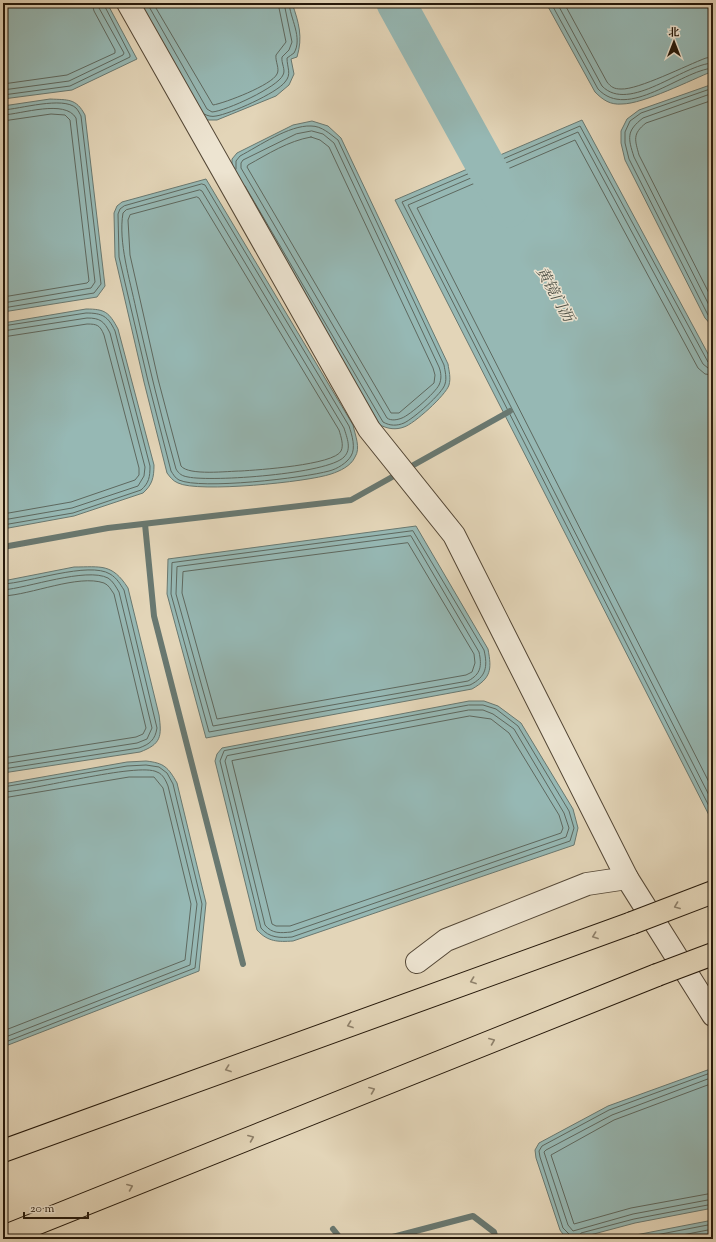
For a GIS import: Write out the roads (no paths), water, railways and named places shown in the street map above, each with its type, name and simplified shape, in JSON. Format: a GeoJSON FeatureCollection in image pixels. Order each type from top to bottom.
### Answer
{"type":"FeatureCollection","features":[{"type":"Feature","properties":{"kind":"highway"},"geometry":{"type":"LineString","coordinates":[[3,1151],[632,923],[713,892]]}},
{"type":"Feature","properties":{"kind":"highway"},"geometry":{"type":"LineString","coordinates":[[3,1237],[657,975],[713,954]]}},
{"type":"Feature","properties":{"kind":"street"},"geometry":{"type":"LineString","coordinates":[[128,3],[369,429],[454,535],[626,878],[713,1015]]}},
{"type":"Feature","properties":{"kind":"street"},"geometry":{"type":"LineString","coordinates":[[417,962],[446,940],[587,884],[626,878]]}},
{"type":"Feature","properties":{"kind":"water"},"geometry":{"type":"Polygon","coordinates":[[[3,3],[107,3],[137,59],[72,90],[3,99],[3,3]]]}},
{"type":"Feature","properties":{"kind":"water"},"geometry":{"type":"Polygon","coordinates":[[[136,3],[292,3],[297,17],[300,43],[297,57],[291,59],[294,74],[289,85],[276,96],[217,120],[205,120],[136,3]]]}},
{"type":"Feature","properties":{"kind":"water"},"geometry":{"type":"Polygon","coordinates":[[[546,3],[713,3],[713,71],[642,100],[622,104],[610,103],[595,92],[546,3]]]}},
{"type":"Feature","properties":{"kind":"water"},"geometry":{"type":"Polygon","coordinates":[[[713,84],[713,327],[705,318],[625,160],[621,143],[621,131],[627,119],[639,110],[713,84]]]}},
{"type":"Feature","properties":{"kind":"water"},"geometry":{"type":"Polygon","coordinates":[[[50,99],[71,101],[82,109],[85,115],[105,286],[97,297],[3,312],[3,106],[50,99]]]}},
{"type":"Feature","properties":{"kind":"water"},"geometry":{"type":"Polygon","coordinates":[[[582,120],[713,363],[713,823],[395,200],[582,120]]]}},
{"type":"Feature","properties":{"kind":"water"},"geometry":{"type":"Polygon","coordinates":[[[312,121],[328,126],[341,138],[448,364],[450,380],[447,390],[422,415],[409,425],[398,429],[392,429],[380,425],[232,172],[232,159],[237,153],[293,125],[312,121]]]}},
{"type":"Feature","properties":{"kind":"water"},"geometry":{"type":"Polygon","coordinates":[[[206,179],[353,425],[358,450],[351,463],[345,468],[319,477],[278,483],[229,487],[189,486],[178,483],[167,473],[115,257],[114,213],[117,206],[122,202],[206,179]]]}},
{"type":"Feature","properties":{"kind":"water"},"geometry":{"type":"Polygon","coordinates":[[[86,309],[98,310],[106,313],[118,329],[154,465],[152,481],[143,493],[74,516],[3,529],[3,323],[86,309]]]}},
{"type":"Feature","properties":{"kind":"water"},"geometry":{"type":"Polygon","coordinates":[[[416,526],[488,649],[490,668],[489,673],[483,681],[472,689],[206,738],[167,594],[168,559],[416,526]]]}},
{"type":"Feature","properties":{"kind":"water"},"geometry":{"type":"Polygon","coordinates":[[[74,567],[99,567],[111,570],[117,574],[128,588],[159,715],[160,734],[156,743],[140,752],[3,773],[3,581],[74,567]]]}},
{"type":"Feature","properties":{"kind":"water"},"geometry":{"type":"Polygon","coordinates":[[[469,701],[484,701],[498,706],[521,723],[573,809],[578,828],[574,845],[293,941],[269,939],[261,934],[257,930],[215,761],[217,754],[222,748],[469,701]]]}},
{"type":"Feature","properties":{"kind":"water"},"geometry":{"type":"Polygon","coordinates":[[[146,761],[157,763],[165,767],[177,783],[206,903],[199,971],[3,1047],[3,784],[127,762],[146,761]]]}},
{"type":"Feature","properties":{"kind":"water"},"geometry":{"type":"Polygon","coordinates":[[[713,1068],[713,1208],[635,1223],[575,1239],[568,1238],[564,1235],[560,1230],[536,1158],[535,1150],[539,1143],[608,1106],[713,1068]]]}},
{"type":"Feature","properties":{"kind":"water"},"geometry":{"type":"Polygon","coordinates":[[[713,1220],[713,1239],[615,1239],[713,1220]]]}},
{"type":"Feature","properties":{"kind":"waterway","name":"黄镜门沥"},"geometry":{"type":"LineString","coordinates":[[396,3],[509,208]]}},
{"type":"Feature","properties":{"kind":"waterway"},"geometry":{"type":"LineString","coordinates":[[3,547],[108,528],[351,500],[510,411]]}},
{"type":"Feature","properties":{"kind":"waterway"},"geometry":{"type":"LineString","coordinates":[[145,524],[154,616],[243,964]]}},
{"type":"Feature","properties":{"kind":"waterway"},"geometry":{"type":"LineString","coordinates":[[385,1239],[473,1216],[494,1232],[496,1239]]}},
{"type":"Feature","properties":{"kind":"waterway"},"geometry":{"type":"LineString","coordinates":[[333,1229],[341,1239]]}}]}
